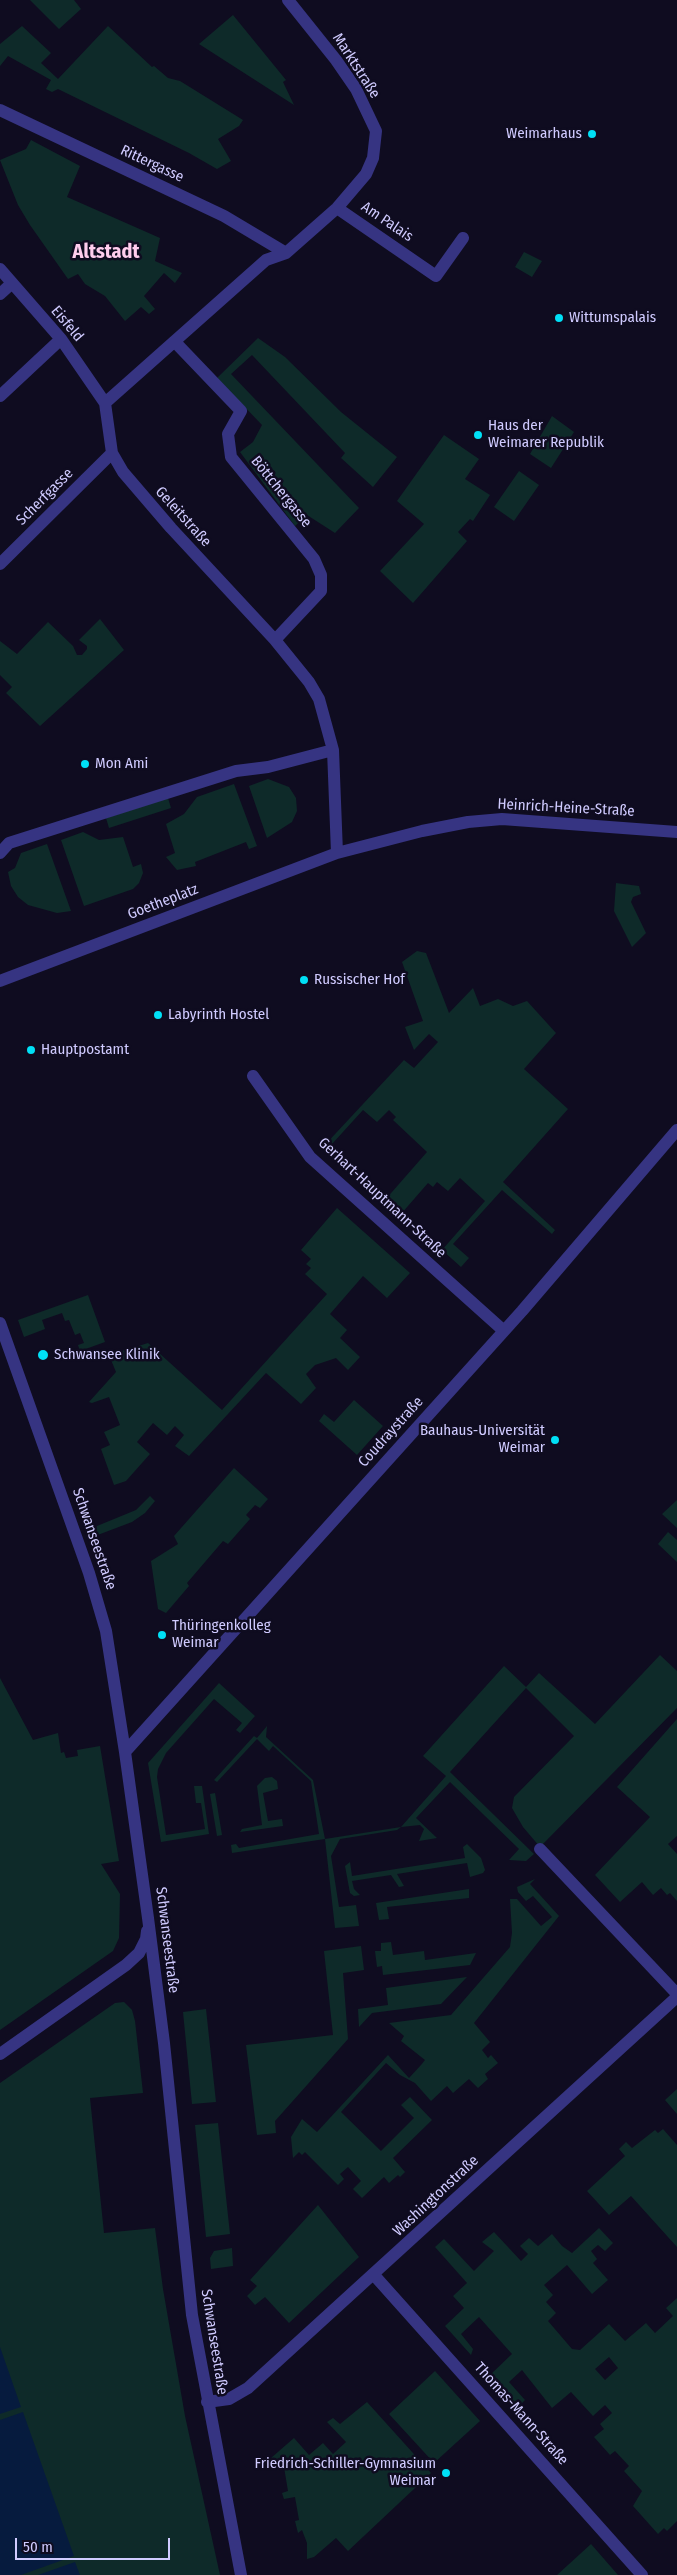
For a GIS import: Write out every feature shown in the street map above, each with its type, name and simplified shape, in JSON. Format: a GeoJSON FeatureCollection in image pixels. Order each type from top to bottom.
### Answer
{"type":"FeatureCollection","features":[{"type":"Feature","properties":{"kind":"street","name":"Marktstraße"},"geometry":{"type":"LineString","coordinates":[[288,0],[322,41],[356,89],[376,131],[373,158],[366,174],[338,208]]}},
{"type":"Feature","properties":{"kind":"street","name":"Rittergasse"},"geometry":{"type":"LineString","coordinates":[[0,110],[224,216],[286,253]]}},
{"type":"Feature","properties":{"kind":"street","name":"Am Palais"},"geometry":{"type":"LineString","coordinates":[[286,253],[338,208],[436,276],[463,238]]}},
{"type":"Feature","properties":{"kind":"street"},"geometry":{"type":"LineString","coordinates":[[106,402],[266,260],[286,253]]}},
{"type":"Feature","properties":{"kind":"street","name":"Eisfeld"},"geometry":{"type":"LineString","coordinates":[[0,269],[11,284],[61,339],[106,402]]}},
{"type":"Feature","properties":{"kind":"street"},"geometry":{"type":"LineString","coordinates":[[0,294],[11,284]]}},
{"type":"Feature","properties":{"kind":"street"},"geometry":{"type":"LineString","coordinates":[[0,396],[61,339]]}},
{"type":"Feature","properties":{"kind":"street","name":"Böttchergasse"},"geometry":{"type":"LineString","coordinates":[[174,342],[241,411],[228,434],[231,457],[314,559],[321,575],[321,591],[275,640]]}},
{"type":"Feature","properties":{"kind":"street","name":"Geleitstraße"},"geometry":{"type":"LineString","coordinates":[[106,402],[112,453],[123,472],[140,494],[275,640],[309,682],[319,699],[333,750],[337,853]]}},
{"type":"Feature","properties":{"kind":"street","name":"Scherfgasse"},"geometry":{"type":"LineString","coordinates":[[0,564],[112,453]]}},
{"type":"Feature","properties":{"kind":"street"},"geometry":{"type":"LineString","coordinates":[[0,852],[9,842],[236,771],[268,767],[333,750]]}},
{"type":"Feature","properties":{"kind":"street","name":"Heinrich-Heine-Straße"},"geometry":{"type":"LineString","coordinates":[[337,853],[422,830],[468,822],[502,819],[677,832]]}},
{"type":"Feature","properties":{"kind":"street","name":"Goetheplatz"},"geometry":{"type":"LineString","coordinates":[[0,981],[337,853]]}},
{"type":"Feature","properties":{"kind":"street","name":"Gerhart-Hauptmann-Straße"},"geometry":{"type":"LineString","coordinates":[[253,1076],[310,1157],[504,1331]]}},
{"type":"Feature","properties":{"kind":"street","name":"Coudraystraße"},"geometry":{"type":"LineString","coordinates":[[126,1752],[504,1331],[677,1130]]}},
{"type":"Feature","properties":{"kind":"street","name":"Schwanseestraße"},"geometry":{"type":"LineString","coordinates":[[0,1323],[98,1601],[111,1657],[126,1752],[164,2043],[189,2289],[207,2402],[241,2575]]}},
{"type":"Feature","properties":{"kind":"street"},"geometry":{"type":"LineString","coordinates":[[540,1849],[677,1996]]}},
{"type":"Feature","properties":{"kind":"street"},"geometry":{"type":"LineString","coordinates":[[0,2054],[139,1953],[146,1939],[148,1918]]}},
{"type":"Feature","properties":{"kind":"street","name":"Washingtonstraße"},"geometry":{"type":"LineString","coordinates":[[207,2402],[229,2399],[248,2388],[374,2275],[677,1996]]}},
{"type":"Feature","properties":{"kind":"street","name":"Thomas-Mann-Straße"},"geometry":{"type":"LineString","coordinates":[[374,2275],[642,2575]]}},
{"type":"Feature","properties":{"kind":"green space"},"geometry":{"type":"Polygon","coordinates":[[[30,0],[74,0],[81,9],[59,29],[30,0]]]}},
{"type":"Feature","properties":{"kind":"green space"},"geometry":{"type":"Polygon","coordinates":[[[233,15],[286,80],[283,82],[294,105],[199,44],[233,15]]]}},
{"type":"Feature","properties":{"kind":"green space"},"geometry":{"type":"Polygon","coordinates":[[[22,26],[51,53],[41,63],[58,79],[108,26],[152,67],[154,66],[168,78],[180,81],[243,120],[239,126],[218,139],[231,161],[217,169],[189,153],[58,89],[52,92],[46,89],[51,80],[8,56],[0,66],[0,44],[22,26]]]}},
{"type":"Feature","properties":{"kind":"green space"},"geometry":{"type":"Polygon","coordinates":[[[31,140],[80,166],[67,197],[160,238],[155,261],[182,273],[175,283],[164,273],[144,296],[155,309],[149,314],[141,307],[125,321],[105,296],[85,284],[78,274],[68,279],[30,225],[18,205],[0,160],[26,149],[31,140]]]}},
{"type":"Feature","properties":{"kind":"green space"},"geometry":{"type":"Polygon","coordinates":[[[524,252],[542,261],[532,277],[515,267],[524,252]]]}},
{"type":"Feature","properties":{"kind":"green space"},"geometry":{"type":"Polygon","coordinates":[[[258,338],[285,357],[341,412],[397,457],[373,487],[341,458],[345,453],[252,355],[231,374],[359,508],[335,533],[307,515],[295,526],[240,452],[253,442],[262,425],[217,378],[258,338]]]}},
{"type":"Feature","properties":{"kind":"green space"},"geometry":{"type":"Polygon","coordinates":[[[552,416],[574,432],[551,468],[530,454],[552,416]]]}},
{"type":"Feature","properties":{"kind":"green space"},"geometry":{"type":"Polygon","coordinates":[[[444,435],[479,459],[465,479],[490,495],[473,521],[470,519],[458,532],[467,541],[413,603],[380,571],[424,524],[397,501],[444,435]]]}},
{"type":"Feature","properties":{"kind":"green space"},"geometry":{"type":"Polygon","coordinates":[[[519,471],[539,485],[514,521],[494,507],[519,471]]]}},
{"type":"Feature","properties":{"kind":"green space"},"geometry":{"type":"Polygon","coordinates":[[[100,619],[124,650],[40,726],[6,693],[12,687],[0,675],[0,641],[17,654],[48,622],[73,646],[77,655],[82,655],[87,646],[79,640],[100,619]]]}},
{"type":"Feature","properties":{"kind":"green space"},"geometry":{"type":"Polygon","coordinates":[[[268,779],[289,787],[296,798],[297,811],[292,822],[267,838],[249,786],[268,779]]]}},
{"type":"Feature","properties":{"kind":"green space"},"geometry":{"type":"Polygon","coordinates":[[[234,784],[257,846],[249,849],[246,842],[195,862],[196,866],[177,870],[166,857],[175,853],[166,824],[184,814],[197,797],[234,784]]]}},
{"type":"Feature","properties":{"kind":"green space"},"geometry":{"type":"Polygon","coordinates":[[[168,798],[171,808],[109,828],[106,818],[168,798]]]}},
{"type":"Feature","properties":{"kind":"green space"},"geometry":{"type":"Polygon","coordinates":[[[83,832],[99,840],[123,837],[133,867],[141,864],[143,873],[139,883],[133,889],[84,906],[61,840],[83,832]]]}},
{"type":"Feature","properties":{"kind":"green space"},"geometry":{"type":"Polygon","coordinates":[[[47,844],[71,911],[57,913],[28,905],[18,897],[11,886],[8,872],[15,868],[21,853],[47,844]]]}},
{"type":"Feature","properties":{"kind":"green space"},"geometry":{"type":"Polygon","coordinates":[[[616,883],[639,886],[641,894],[633,897],[631,902],[646,933],[632,947],[614,911],[616,883]]]}},
{"type":"Feature","properties":{"kind":"green space"},"geometry":{"type":"Polygon","coordinates":[[[417,951],[426,953],[449,1013],[473,988],[480,1006],[498,999],[513,1006],[527,1001],[556,1033],[524,1069],[568,1109],[503,1182],[555,1230],[552,1234],[502,1190],[453,1244],[469,1258],[461,1267],[442,1250],[485,1201],[460,1178],[448,1191],[437,1182],[433,1187],[428,1183],[401,1214],[385,1200],[427,1152],[393,1120],[396,1117],[389,1110],[377,1122],[363,1110],[332,1144],[344,1156],[339,1162],[323,1147],[404,1060],[414,1068],[438,1042],[429,1034],[414,1050],[405,1027],[423,1021],[402,962],[417,951]]]}},
{"type":"Feature","properties":{"kind":"green space"},"geometry":{"type":"Polygon","coordinates":[[[337,1208],[410,1273],[387,1298],[363,1276],[330,1314],[347,1330],[340,1338],[360,1357],[348,1370],[336,1358],[315,1365],[306,1374],[316,1388],[301,1404],[266,1373],[189,1456],[175,1446],[184,1435],[175,1426],[167,1435],[153,1423],[137,1442],[150,1454],[126,1481],[114,1485],[101,1449],[110,1445],[104,1432],[120,1425],[109,1397],[92,1403],[89,1402],[116,1372],[109,1355],[148,1343],[222,1410],[327,1294],[305,1274],[311,1268],[306,1264],[311,1259],[301,1250],[337,1208]]]}},
{"type":"Feature","properties":{"kind":"green space"},"geometry":{"type":"Polygon","coordinates":[[[88,1295],[105,1342],[80,1351],[78,1345],[84,1343],[80,1333],[75,1335],[69,1320],[65,1321],[62,1313],[42,1320],[45,1329],[24,1337],[18,1320],[88,1295]]]}},
{"type":"Feature","properties":{"kind":"green space"},"geometry":{"type":"Polygon","coordinates":[[[354,1400],[383,1426],[357,1455],[319,1421],[324,1414],[334,1422],[354,1400]]]}},
{"type":"Feature","properties":{"kind":"green space"},"geometry":{"type":"Polygon","coordinates":[[[234,1468],[268,1499],[260,1508],[255,1505],[246,1515],[250,1519],[228,1544],[223,1541],[187,1583],[189,1586],[166,1613],[158,1609],[151,1561],[178,1544],[174,1536],[234,1468]]]}},
{"type":"Feature","properties":{"kind":"green space"},"geometry":{"type":"Polygon","coordinates":[[[150,1496],[155,1501],[145,1513],[132,1522],[95,1536],[94,1531],[97,1526],[136,1510],[150,1496]]]}},
{"type":"Feature","properties":{"kind":"green space"},"geometry":{"type":"Polygon","coordinates":[[[677,1500],[677,1528],[662,1514],[677,1500]]]}},
{"type":"Feature","properties":{"kind":"green space"},"geometry":{"type":"Polygon","coordinates":[[[668,1532],[677,1540],[677,1562],[658,1544],[668,1532]]]}},
{"type":"Feature","properties":{"kind":"green space"},"geometry":{"type":"Polygon","coordinates":[[[660,1655],[677,1671],[677,1708],[540,1847],[523,1827],[512,1808],[514,1797],[574,1736],[526,1688],[450,1772],[534,1854],[526,1861],[509,1860],[519,1849],[450,1782],[416,1818],[437,1838],[419,1841],[424,1829],[420,1825],[401,1827],[446,1776],[423,1756],[504,1666],[526,1687],[539,1673],[595,1724],[660,1655]]]}},
{"type":"Feature","properties":{"kind":"green space"},"geometry":{"type":"Polygon","coordinates":[[[0,1678],[33,1740],[58,1733],[61,1753],[64,1752],[66,1758],[78,1756],[77,1750],[100,1746],[119,1861],[101,1864],[120,1894],[119,1938],[113,1951],[0,2030],[0,1678]]]}},
{"type":"Feature","properties":{"kind":"green space"},"geometry":{"type":"Polygon","coordinates":[[[219,1683],[255,1716],[240,1733],[236,1730],[242,1723],[214,1699],[166,1753],[158,1769],[157,1777],[166,1835],[205,1829],[201,1803],[196,1803],[194,1786],[202,1786],[209,1834],[161,1842],[148,1763],[219,1683]]]}},
{"type":"Feature","properties":{"kind":"green space"},"geometry":{"type":"Polygon","coordinates":[[[677,1719],[677,1836],[668,1844],[677,1854],[677,1901],[670,1893],[667,1895],[661,1888],[653,1895],[642,1882],[620,1902],[595,1875],[650,1817],[617,1787],[677,1719]]]}},
{"type":"Feature","properties":{"kind":"green space"},"geometry":{"type":"Polygon","coordinates":[[[267,1726],[266,1737],[313,1780],[325,1839],[232,1853],[231,1845],[236,1844],[239,1848],[319,1834],[311,1781],[273,1746],[269,1751],[257,1739],[217,1782],[214,1780],[254,1736],[257,1738],[267,1726]]]}},
{"type":"Feature","properties":{"kind":"green space"},"geometry":{"type":"Polygon","coordinates":[[[272,1777],[277,1781],[278,1789],[263,1793],[268,1821],[282,1819],[283,1826],[240,1832],[242,1829],[262,1825],[257,1786],[265,1778],[272,1777]]]}},
{"type":"Feature","properties":{"kind":"green space"},"geometry":{"type":"Polygon","coordinates":[[[215,1793],[222,1835],[217,1836],[210,1794],[215,1793]]]}},
{"type":"Feature","properties":{"kind":"green space"},"geometry":{"type":"Polygon","coordinates":[[[401,1827],[397,1830],[340,1839],[331,1856],[339,1907],[356,1905],[359,1926],[335,1928],[325,1839],[401,1827]]]}},
{"type":"Feature","properties":{"kind":"green space"},"geometry":{"type":"Polygon","coordinates":[[[467,1844],[481,1858],[485,1870],[483,1873],[470,1877],[467,1863],[397,1874],[404,1886],[399,1887],[391,1875],[352,1881],[354,1889],[360,1895],[354,1896],[350,1893],[345,1866],[350,1862],[352,1876],[465,1858],[463,1847],[467,1844]]]}},
{"type":"Feature","properties":{"kind":"green space"},"geometry":{"type":"Polygon","coordinates":[[[535,1879],[530,1884],[559,1916],[474,2023],[490,2042],[482,2050],[488,2058],[491,2055],[498,2063],[485,2074],[488,2079],[478,2088],[469,2079],[453,2093],[447,2086],[431,2101],[415,2083],[400,2075],[386,2063],[341,2112],[381,2151],[414,2118],[401,2105],[410,2097],[432,2120],[393,2158],[405,2172],[389,2183],[384,2177],[362,2198],[353,2189],[361,2181],[348,2167],[340,2174],[344,2179],[338,2185],[305,2152],[302,2155],[299,2152],[293,2158],[291,2137],[302,2119],[317,2132],[388,2055],[409,2078],[421,2065],[425,2060],[401,2041],[404,2036],[389,2023],[451,2015],[510,1947],[512,1933],[510,1899],[517,1899],[541,1926],[552,1917],[533,1896],[526,1901],[518,1892],[517,1887],[535,1879]]]}},
{"type":"Feature","properties":{"kind":"green space"},"geometry":{"type":"Polygon","coordinates":[[[469,1889],[469,1898],[387,1907],[389,1919],[379,1920],[376,1903],[469,1889]]]}},
{"type":"Feature","properties":{"kind":"green space"},"geometry":{"type":"Polygon","coordinates":[[[391,1942],[393,1955],[424,1951],[425,1960],[476,1953],[470,1965],[383,1975],[382,1966],[377,1967],[375,1951],[381,1951],[381,1943],[391,1942]]]}},
{"type":"Feature","properties":{"kind":"green space"},"geometry":{"type":"Polygon","coordinates":[[[361,1946],[364,1970],[343,1973],[348,2039],[275,2121],[276,2133],[257,2135],[246,2045],[333,2035],[324,1951],[361,1946]]]}},
{"type":"Feature","properties":{"kind":"green space"},"geometry":{"type":"Polygon","coordinates":[[[467,1977],[441,2004],[372,2013],[359,2027],[358,2009],[388,2005],[386,1988],[467,1977]]]}},
{"type":"Feature","properties":{"kind":"green space"},"geometry":{"type":"Polygon","coordinates":[[[124,2002],[132,2010],[135,2021],[143,2093],[90,2098],[104,2233],[155,2228],[163,2289],[185,2416],[220,2575],[0,2575],[0,2083],[115,2003],[124,2002]]]}},
{"type":"Feature","properties":{"kind":"green space"},"geometry":{"type":"Polygon","coordinates":[[[206,2009],[216,2102],[192,2104],[183,2012],[206,2009]]]}},
{"type":"Feature","properties":{"kind":"green space"},"geometry":{"type":"Polygon","coordinates":[[[677,2089],[677,2114],[665,2100],[677,2089]]]}},
{"type":"Feature","properties":{"kind":"green space"},"geometry":{"type":"Polygon","coordinates":[[[218,2123],[230,2234],[206,2237],[195,2125],[218,2123]]]}},
{"type":"Feature","properties":{"kind":"green space"},"geometry":{"type":"Polygon","coordinates":[[[663,2129],[677,2145],[677,2247],[631,2196],[609,2215],[587,2191],[625,2156],[619,2149],[626,2142],[632,2148],[655,2130],[658,2133],[663,2129]]]}},
{"type":"Feature","properties":{"kind":"green space"},"geometry":{"type":"Polygon","coordinates":[[[318,2205],[359,2257],[289,2323],[265,2297],[255,2305],[247,2296],[257,2286],[250,2280],[318,2205]]]}},
{"type":"Feature","properties":{"kind":"green space"},"geometry":{"type":"Polygon","coordinates":[[[599,2228],[613,2243],[605,2251],[598,2245],[591,2251],[597,2259],[593,2263],[608,2280],[592,2294],[567,2265],[544,2285],[553,2295],[546,2302],[556,2313],[548,2321],[572,2349],[580,2350],[609,2324],[625,2341],[646,2323],[655,2333],[673,2316],[666,2308],[677,2298],[677,2521],[667,2531],[664,2528],[658,2534],[633,2506],[642,2491],[624,2471],[629,2466],[615,2451],[610,2455],[594,2437],[604,2429],[600,2424],[612,2413],[605,2405],[593,2416],[571,2392],[552,2408],[522,2370],[509,2382],[525,2400],[518,2407],[490,2375],[512,2354],[479,2317],[461,2334],[473,2349],[471,2355],[445,2326],[464,2308],[453,2296],[467,2283],[435,2247],[444,2239],[474,2271],[494,2251],[482,2242],[494,2232],[521,2261],[528,2254],[520,2246],[529,2238],[538,2246],[552,2234],[562,2246],[572,2253],[599,2228]],[[609,2357],[595,2369],[605,2380],[618,2368],[609,2357]]]}},
{"type":"Feature","properties":{"kind":"green space"},"geometry":{"type":"Polygon","coordinates":[[[232,2248],[233,2266],[211,2269],[210,2258],[214,2251],[232,2248]]]}},
{"type":"Feature","properties":{"kind":"green space"},"geometry":{"type":"Polygon","coordinates":[[[435,2371],[480,2421],[434,2463],[389,2414],[435,2371]]]}},
{"type":"Feature","properties":{"kind":"green space"},"geometry":{"type":"Polygon","coordinates":[[[367,2402],[431,2473],[348,2551],[336,2538],[314,2557],[307,2559],[307,2543],[302,2530],[298,2533],[295,2521],[299,2520],[295,2497],[284,2499],[282,2493],[288,2491],[284,2467],[274,2468],[271,2458],[294,2438],[309,2455],[323,2443],[333,2454],[346,2442],[327,2422],[333,2418],[340,2424],[367,2402]]]}},
{"type":"Feature","properties":{"kind":"green space"},"geometry":{"type":"Polygon","coordinates":[[[591,2544],[618,2575],[557,2575],[591,2544]]]}},
{"type":"Feature","properties":{"kind":"water"},"geometry":{"type":"Polygon","coordinates":[[[0,2347],[21,2407],[0,2414],[0,2347]]]}},
{"type":"Feature","properties":{"kind":"water"},"geometry":{"type":"Polygon","coordinates":[[[23,2412],[74,2556],[21,2575],[0,2575],[0,2420],[23,2412]]]}},
{"type":"Feature","properties":{"kind":"water"},"geometry":{"type":"Polygon","coordinates":[[[75,2562],[80,2575],[38,2575],[75,2562]]]}},
{"type":"Feature","properties":{"kind":"place","name":"Weimarhaus"},"geometry":{"type":"Point","coordinates":[592,134]}},
{"type":"Feature","properties":{"kind":"place","name":"Wittumspalais"},"geometry":{"type":"Point","coordinates":[559,318]}},
{"type":"Feature","properties":{"kind":"place","name":"Haus der Weimarer Republik"},"geometry":{"type":"Point","coordinates":[478,435]}},
{"type":"Feature","properties":{"kind":"place","name":"Mon Ami"},"geometry":{"type":"Point","coordinates":[85,764]}},
{"type":"Feature","properties":{"kind":"place","name":"Russischer Hof"},"geometry":{"type":"Point","coordinates":[304,980]}},
{"type":"Feature","properties":{"kind":"place","name":"Labyrinth Hostel"},"geometry":{"type":"Point","coordinates":[158,1015]}},
{"type":"Feature","properties":{"kind":"place","name":"Hauptpostamt"},"geometry":{"type":"Point","coordinates":[31,1050]}},
{"type":"Feature","properties":{"kind":"place","name":"Schwansee Klinik"},"geometry":{"type":"Point","coordinates":[43,1355]}},
{"type":"Feature","properties":{"kind":"place","name":"Bauhaus-Universität Weimar"},"geometry":{"type":"Point","coordinates":[555,1440]}},
{"type":"Feature","properties":{"kind":"place","name":"Thüringenkolleg Weimar"},"geometry":{"type":"Point","coordinates":[162,1635]}},
{"type":"Feature","properties":{"kind":"place","name":"Friedrich-Schiller-Gymnasium Weimar"},"geometry":{"type":"Point","coordinates":[446,2473]}},
{"type":"Feature","properties":{"kind":"district","name":"Altstadt"},"geometry":{"type":"Point","coordinates":[106,252]}}]}
